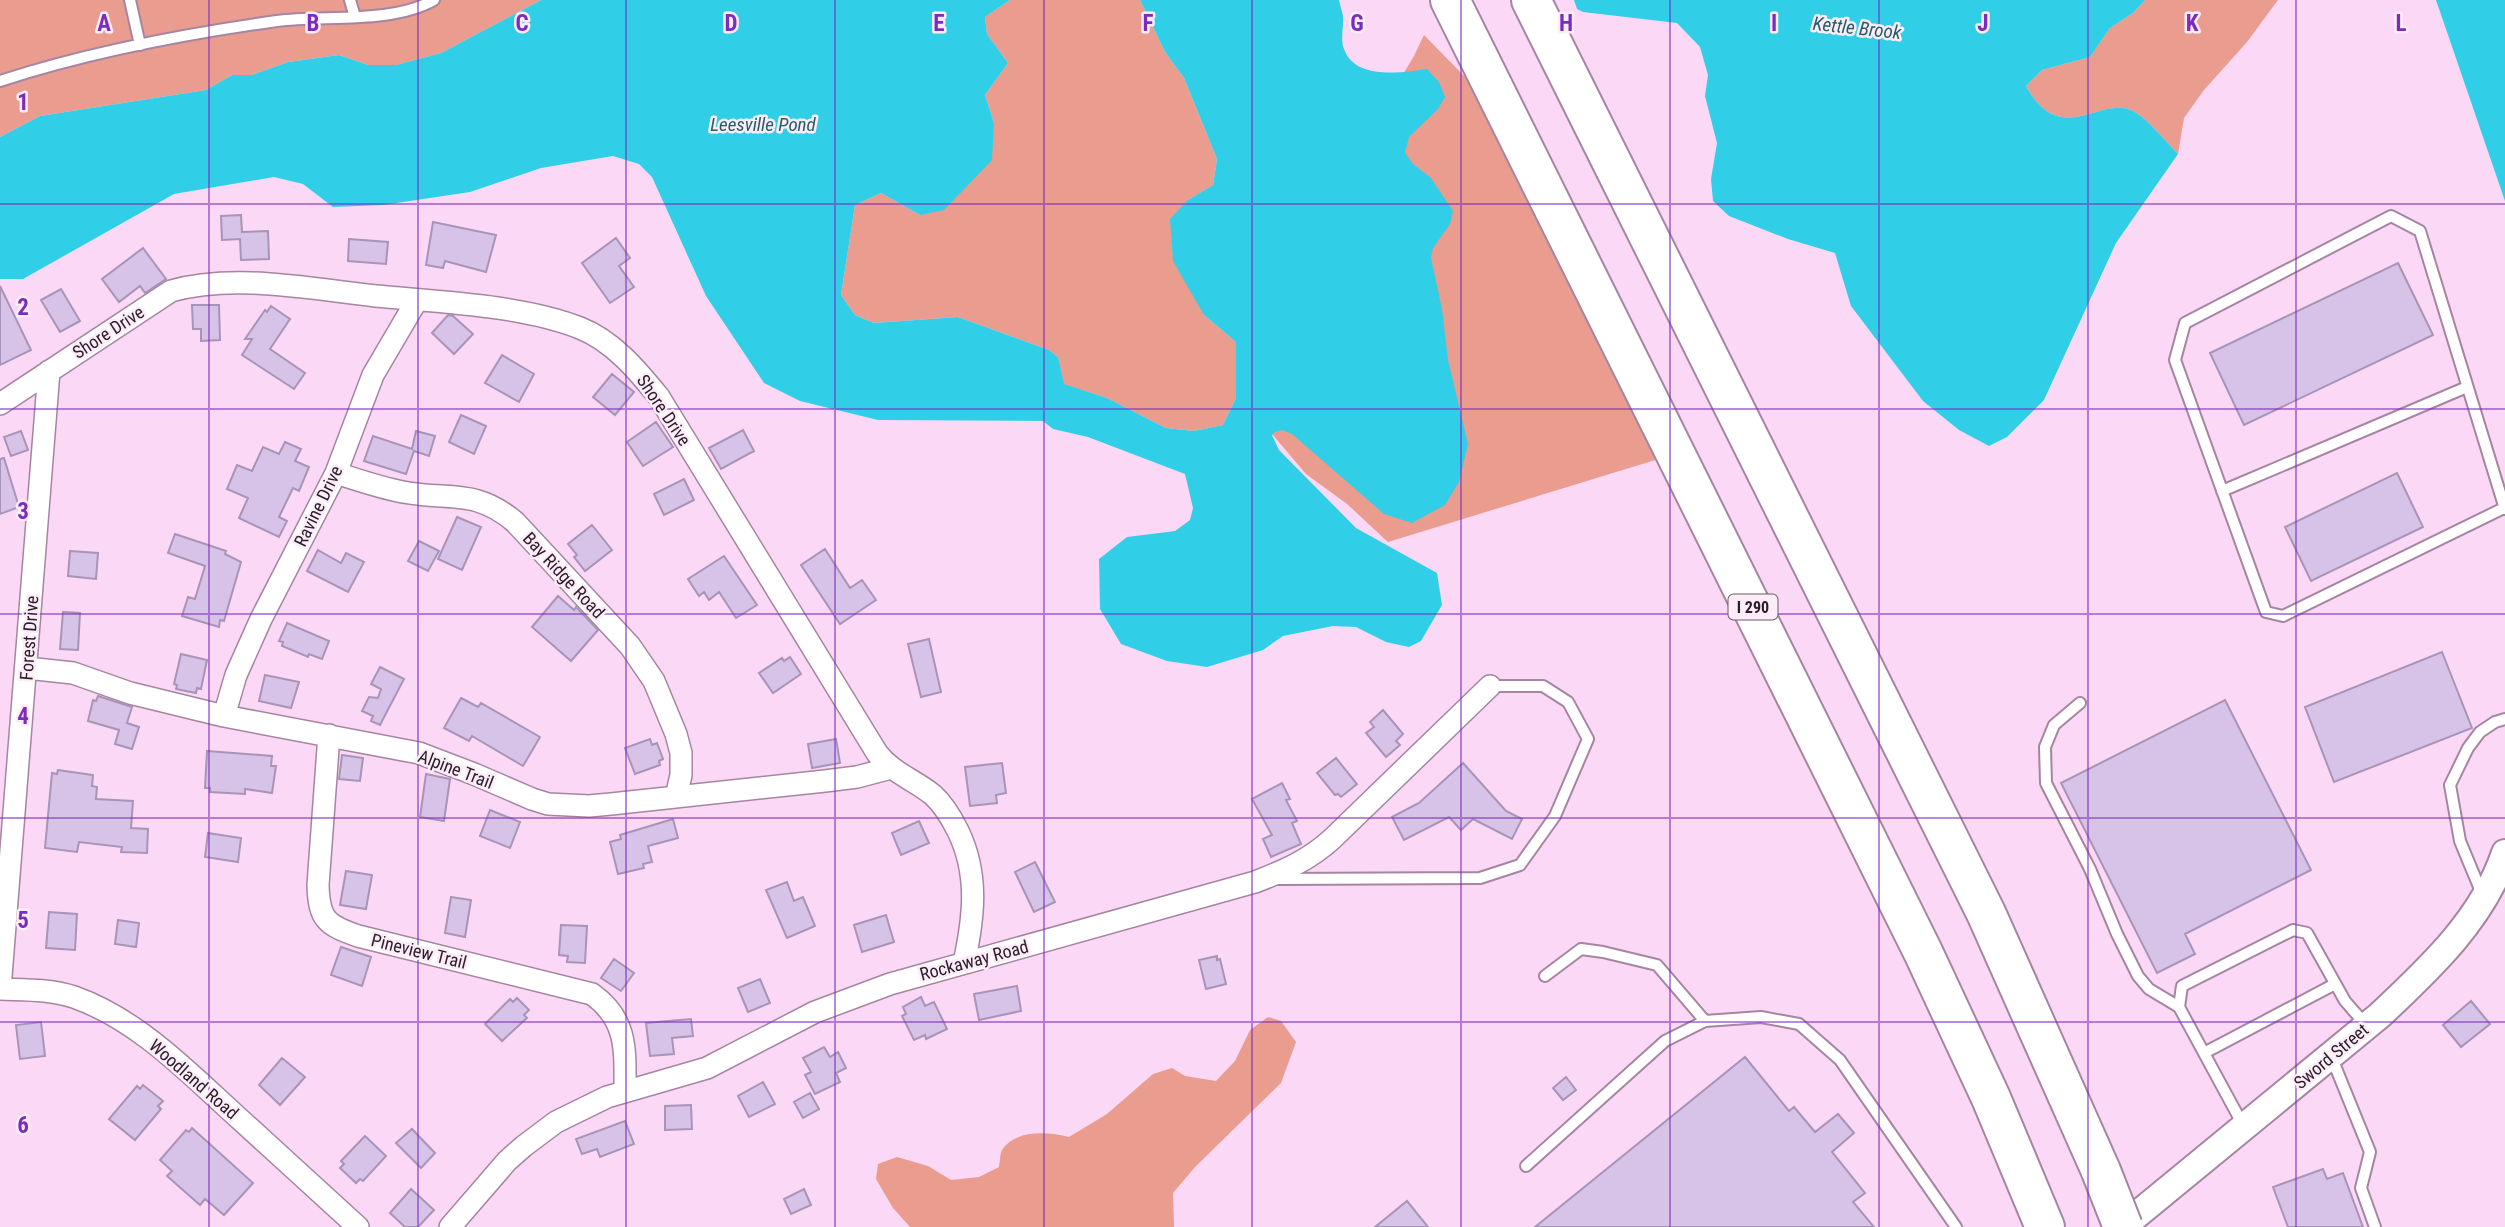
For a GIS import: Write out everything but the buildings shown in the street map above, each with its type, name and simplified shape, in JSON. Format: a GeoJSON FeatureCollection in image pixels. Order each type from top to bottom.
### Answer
{"type":"FeatureCollection","features":[{"type":"Feature","properties":{"kind":"highway","name":"I 290"},"geometry":{"type":"LineString","coordinates":[[1450,0],[1929,963],[1991,1098],[2043,1224]]}},
{"type":"Feature","properties":{"kind":"highway"},"geometry":{"type":"LineString","coordinates":[[1531,0],[1986,913],[2101,1171],[2122,1227]]}},
{"type":"Feature","properties":{"kind":"street","name":"Shore Drive"},"geometry":{"type":"LineString","coordinates":[[0,404],[171,291],[190,285],[233,282],[417,300],[529,313],[581,328],[608,344],[635,367],[659,397],[870,742],[891,768],[924,788],[945,807],[968,855],[974,895],[964,963]]}},
{"type":"Feature","properties":{"kind":"street","name":"Ravine Drive"},"geometry":{"type":"LineString","coordinates":[[224,716],[236,674],[261,619],[336,473],[373,375],[417,300]]}},
{"type":"Feature","properties":{"kind":"street","name":"Forest Drive"},"geometry":{"type":"LineString","coordinates":[[0,989],[49,371]]}},
{"type":"Feature","properties":{"kind":"street","name":"Bay Ridge Road"},"geometry":{"type":"LineString","coordinates":[[336,473],[406,493],[475,498],[502,511],[515,522],[631,646],[654,681],[681,753],[681,775],[676,797]]}},
{"type":"Feature","properties":{"kind":"street","name":"Alpine Trail"},"geometry":{"type":"LineString","coordinates":[[27,668],[73,673],[130,693],[224,716],[419,753],[548,804],[589,806],[676,797],[836,780],[891,768]]}},
{"type":"Feature","properties":{"kind":"street","name":"Rockaway Road"},"geometry":{"type":"LineString","coordinates":[[450,1227],[507,1161],[539,1133],[572,1113],[625,1091],[707,1068],[815,1012],[852,997],[1264,878],[1298,864],[1317,853],[1490,686]]}},
{"type":"Feature","properties":{"kind":"street","name":"Pineview Trail"},"geometry":{"type":"LineString","coordinates":[[329,735],[318,885],[319,908],[324,917],[334,926],[358,936],[592,993],[610,1010],[622,1035],[625,1051],[625,1091]]}},
{"type":"Feature","properties":{"kind":"street","name":"Sword Street"},"geometry":{"type":"LineString","coordinates":[[2122,1227],[2367,1026],[2442,953],[2484,898],[2505,853]]}},
{"type":"Feature","properties":{"kind":"street","name":"Woodland Road"},"geometry":{"type":"LineString","coordinates":[[0,989],[48,990],[72,996],[96,1006],[139,1031],[185,1069],[358,1227]]}},
{"type":"Feature","properties":{"kind":"lane"},"geometry":{"type":"LineString","coordinates":[[130,0],[140,45]]}},
{"type":"Feature","properties":{"kind":"lane"},"geometry":{"type":"LineString","coordinates":[[351,0],[355,17]]}},
{"type":"Feature","properties":{"kind":"lane"},"geometry":{"type":"LineString","coordinates":[[0,81],[37,69],[208,31],[281,21],[387,15],[435,0]]}},
{"type":"Feature","properties":{"kind":"lane"},"geometry":{"type":"LineString","coordinates":[[2391,216],[2420,231],[2504,509],[2283,616],[2266,612],[2222,491],[2175,360],[2185,323],[2391,216]]}},
{"type":"Feature","properties":{"kind":"lane"},"geometry":{"type":"LineString","coordinates":[[2222,491],[2467,387]]}},
{"type":"Feature","properties":{"kind":"lane"},"geometry":{"type":"LineString","coordinates":[[1264,878],[1480,878],[1520,865],[1555,816],[1588,739],[1568,702],[1543,686],[1490,686]]}},
{"type":"Feature","properties":{"kind":"lane"},"geometry":{"type":"LineString","coordinates":[[2080,704],[2054,725],[2049,736],[2045,747],[2046,783],[2090,869],[2138,976],[2149,989],[2179,1007],[2245,1127]]}},
{"type":"Feature","properties":{"kind":"lane"},"geometry":{"type":"LineString","coordinates":[[2484,898],[2460,841],[2450,785],[2468,748],[2480,732],[2505,719]]}},
{"type":"Feature","properties":{"kind":"lane"},"geometry":{"type":"LineString","coordinates":[[2179,1007],[2182,986],[2293,930],[2307,933],[2345,1001],[2367,1026]]}},
{"type":"Feature","properties":{"kind":"lane"},"geometry":{"type":"LineString","coordinates":[[1545,976],[1581,949],[1604,951],[1657,965],[1705,1021]]}},
{"type":"Feature","properties":{"kind":"lane"},"geometry":{"type":"LineString","coordinates":[[2204,1053],[2335,984]]}},
{"type":"Feature","properties":{"kind":"lane"},"geometry":{"type":"LineString","coordinates":[[1526,1166],[1665,1041],[1705,1021],[1760,1017],[1798,1024],[1840,1060],[1956,1227]]}},
{"type":"Feature","properties":{"kind":"lane"},"geometry":{"type":"LineString","coordinates":[[2331,1056],[2370,1152],[2361,1188],[2375,1227]]}},
{"type":"Feature","properties":{"kind":"shaded area"},"geometry":{"type":"Polygon","coordinates":[[[0,0],[541,0],[441,53],[396,65],[368,65],[339,55],[288,62],[252,75],[232,75],[206,90],[40,116],[0,137],[0,0]]]}},
{"type":"Feature","properties":{"kind":"shaded area"},"geometry":{"type":"Polygon","coordinates":[[[1010,0],[1140,0],[1165,52],[1184,78],[1217,159],[1213,185],[1188,200],[1204,315],[1236,342],[1236,398],[1223,425],[1194,431],[1166,428],[1107,398],[1063,384],[1058,357],[1049,350],[958,317],[874,323],[855,315],[841,295],[855,205],[881,193],[920,215],[994,123],[985,95],[1008,63],[987,34],[985,17],[1010,0]]]}},
{"type":"Feature","properties":{"kind":"shaded area"},"geometry":{"type":"Polygon","coordinates":[[[2145,0],[2278,0],[2184,118],[2178,154],[2135,112],[2122,108],[2067,118],[2053,115],[2040,105],[2026,86],[2042,70],[2090,57],[2110,28],[2133,13],[2145,0]]]}},
{"type":"Feature","properties":{"kind":"shaded area"},"geometry":{"type":"Polygon","coordinates":[[[1424,35],[1474,86],[1665,457],[1388,542],[1347,504],[1306,474],[1261,421],[1373,124],[1424,35]]]}},
{"type":"Feature","properties":{"kind":"shaded area"},"geometry":{"type":"Polygon","coordinates":[[[1268,1017],[1281,1021],[1296,1042],[1281,1083],[1195,1167],[1173,1193],[1174,1227],[910,1227],[893,1208],[876,1179],[878,1164],[897,1157],[928,1166],[951,1180],[979,1177],[999,1167],[1002,1150],[1015,1138],[1042,1133],[1069,1137],[1107,1114],[1153,1074],[1172,1068],[1185,1076],[1216,1081],[1235,1061],[1250,1030],[1268,1017]]]}},
{"type":"Feature","properties":{"kind":"water","name":"Leesville Pond"},"geometry":{"type":"Polygon","coordinates":[[[541,0],[1010,0],[985,17],[987,34],[1008,63],[985,95],[994,123],[992,160],[944,210],[920,215],[881,193],[855,205],[841,295],[855,315],[874,323],[958,317],[1049,350],[1058,357],[1064,384],[1107,398],[1166,428],[1194,431],[1223,425],[1236,398],[1236,342],[1204,315],[1173,261],[1170,219],[1188,200],[1213,185],[1217,159],[1184,78],[1165,52],[1140,0],[1339,0],[1343,16],[1343,45],[1350,59],[1358,66],[1380,72],[1427,69],[1439,82],[1445,97],[1438,109],[1409,137],[1405,153],[1413,164],[1431,178],[1453,211],[1450,224],[1433,248],[1431,258],[1442,309],[1448,360],[1468,444],[1459,482],[1445,505],[1412,523],[1384,514],[1292,434],[1282,430],[1272,435],[1279,450],[1356,528],[1437,573],[1442,605],[1421,641],[1409,647],[1386,642],[1356,627],[1333,626],[1283,636],[1263,650],[1207,667],[1167,661],[1121,644],[1100,609],[1099,559],[1127,537],[1175,531],[1190,520],[1193,508],[1185,474],[1088,437],[1053,429],[1043,421],[878,420],[800,401],[764,383],[706,296],[652,177],[639,164],[613,156],[541,168],[470,192],[383,205],[333,207],[303,184],[274,177],[174,194],[23,279],[0,279],[0,137],[40,116],[206,90],[232,75],[252,75],[288,62],[339,55],[368,65],[396,65],[441,53],[541,0]]]}},
{"type":"Feature","properties":{"kind":"water","name":"Kettle Brook"},"geometry":{"type":"Polygon","coordinates":[[[1574,0],[2145,0],[2133,13],[2110,28],[2090,57],[2042,70],[2026,86],[2040,105],[2053,115],[2067,118],[2122,108],[2135,112],[2178,154],[2116,243],[2044,400],[2007,437],[1989,446],[1959,430],[1923,401],[1851,306],[1835,253],[1788,239],[1729,216],[1713,201],[1711,179],[1717,143],[1705,96],[1708,75],[1700,47],[1677,23],[1583,12],[1577,9],[1574,0]]]}},
{"type":"Feature","properties":{"kind":"water"},"geometry":{"type":"Polygon","coordinates":[[[2436,0],[2505,0],[2505,201],[2436,0]]]}}]}
